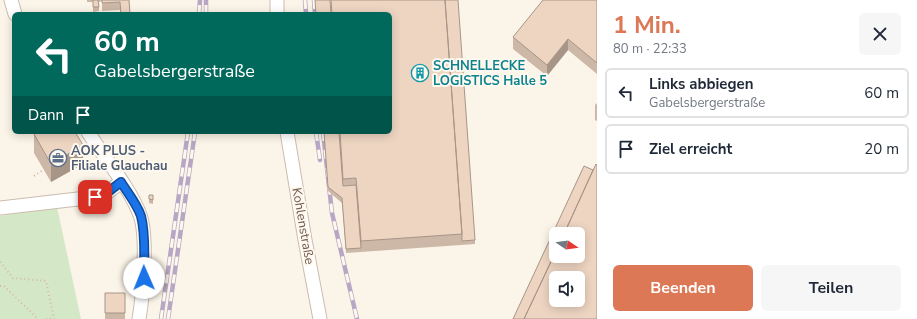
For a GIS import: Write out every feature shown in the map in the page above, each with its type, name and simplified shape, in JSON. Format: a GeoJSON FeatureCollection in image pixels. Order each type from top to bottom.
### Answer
{"type":"FeatureCollection","features":[{"type":"Feature","properties":{"kind":"street"},"geometry":{"type":"LineString","coordinates":[[11,0],[14,12]]}},
{"type":"Feature","properties":{"kind":"street"},"geometry":{"type":"LineString","coordinates":[[277,0],[277,12]]}},
{"type":"Feature","properties":{"kind":"street"},"geometry":{"type":"LineString","coordinates":[[89,134],[121,182],[141,216],[144,278],[139,319]]}},
{"type":"Feature","properties":{"kind":"street","name":"Kohlenstraße"},"geometry":{"type":"LineString","coordinates":[[287,134],[320,319]]}},
{"type":"Feature","properties":{"kind":"street"},"geometry":{"type":"LineString","coordinates":[[0,208],[95,197],[108,192],[121,182]]}},
{"type":"Feature","properties":{"kind":"path"},"geometry":{"type":"LineString","coordinates":[[34,176],[43,170]]}},
{"type":"Feature","properties":{"kind":"path"},"geometry":{"type":"LineString","coordinates":[[0,262],[13,278],[46,281],[53,318],[46,319]]}},
{"type":"Feature","properties":{"kind":"path"},"geometry":{"type":"LineString","coordinates":[[0,286],[4,286],[38,319]]}},
{"type":"Feature","properties":{"kind":"green space"},"geometry":{"type":"Polygon","coordinates":[[[57,207],[81,319],[0,319],[0,216],[57,207]]]}},
{"type":"Feature","properties":{"kind":"building"},"geometry":{"type":"Polygon","coordinates":[[[93,0],[98,0],[99,7],[93,7],[93,0]]]}},
{"type":"Feature","properties":{"kind":"building"},"geometry":{"type":"Polygon","coordinates":[[[102,0],[129,0],[130,12],[121,12],[120,2],[102,3],[102,0]]]}},
{"type":"Feature","properties":{"kind":"building"},"geometry":{"type":"Polygon","coordinates":[[[315,0],[330,0],[331,12],[316,12],[315,0]]]}},
{"type":"Feature","properties":{"kind":"building","name":"SCHNELLECKE LOGISTICS Halle 5"},"geometry":{"type":"Polygon","coordinates":[[[331,0],[445,0],[462,234],[361,241],[356,178],[343,179],[340,134],[392,134],[392,12],[332,12],[331,0]]]}},
{"type":"Feature","properties":{"kind":"building"},"geometry":{"type":"Polygon","coordinates":[[[445,0],[458,0],[475,240],[462,241],[445,0]]]}},
{"type":"Feature","properties":{"kind":"building"},"geometry":{"type":"Polygon","coordinates":[[[543,0],[597,0],[597,63],[568,39],[547,65],[513,37],[543,0]]]}},
{"type":"Feature","properties":{"kind":"building"},"geometry":{"type":"Polygon","coordinates":[[[34,134],[76,134],[83,145],[51,164],[34,134]]]}},
{"type":"Feature","properties":{"kind":"building"},"geometry":{"type":"Polygon","coordinates":[[[324,134],[339,134],[343,186],[356,185],[361,248],[346,249],[342,198],[328,187],[324,134]]]}},
{"type":"Feature","properties":{"kind":"building"},"geometry":{"type":"Polygon","coordinates":[[[596,164],[597,319],[524,319],[550,263],[585,263],[585,227],[567,227],[596,164]]]}},
{"type":"Feature","properties":{"kind":"building"},"geometry":{"type":"Polygon","coordinates":[[[584,166],[593,170],[567,227],[556,227],[584,166]]]}},
{"type":"Feature","properties":{"kind":"building"},"geometry":{"type":"Polygon","coordinates":[[[149,195],[153,195],[153,200],[149,199],[149,195]]]}},
{"type":"Feature","properties":{"kind":"building"},"geometry":{"type":"Polygon","coordinates":[[[549,241],[549,263],[550,263],[524,319],[513,319],[549,241]]]}},
{"type":"Feature","properties":{"kind":"building"},"geometry":{"type":"Polygon","coordinates":[[[105,293],[125,293],[125,313],[105,313],[105,293]]]}},
{"type":"Feature","properties":{"kind":"railway"},"geometry":{"type":"LineString","coordinates":[[199,12],[200,0]]}},
{"type":"Feature","properties":{"kind":"railway"},"geometry":{"type":"LineString","coordinates":[[206,0],[206,12]]}},
{"type":"Feature","properties":{"kind":"railway"},"geometry":{"type":"LineString","coordinates":[[305,0],[306,12]]}},
{"type":"Feature","properties":{"kind":"railway"},"geometry":{"type":"LineString","coordinates":[[314,0],[315,12]]}},
{"type":"Feature","properties":{"kind":"railway"},"geometry":{"type":"LineString","coordinates":[[161,319],[188,134]]}},
{"type":"Feature","properties":{"kind":"railway"},"geometry":{"type":"LineString","coordinates":[[168,319],[195,134]]}},
{"type":"Feature","properties":{"kind":"railway"},"geometry":{"type":"LineString","coordinates":[[316,134],[320,160]]}},
{"type":"Feature","properties":{"kind":"railway"},"geometry":{"type":"LineString","coordinates":[[323,134],[332,213],[357,319]]}},
{"type":"Feature","properties":{"kind":"place","name":"SCHNELLECKE LOGISTICS Halle 5"},"geometry":{"type":"Point","coordinates":[420,73]}},
{"type":"Feature","properties":{"kind":"place","name":"AOK PLUS - Filiale Glauchau"},"geometry":{"type":"Point","coordinates":[58,158]}},
{"type":"Feature","properties":{"kind":"route"},"geometry":{"type":"LineString","coordinates":[[95,197],[108,192],[121,182],[136,206],[141,216],[143,234],[144,278]]}}]}
